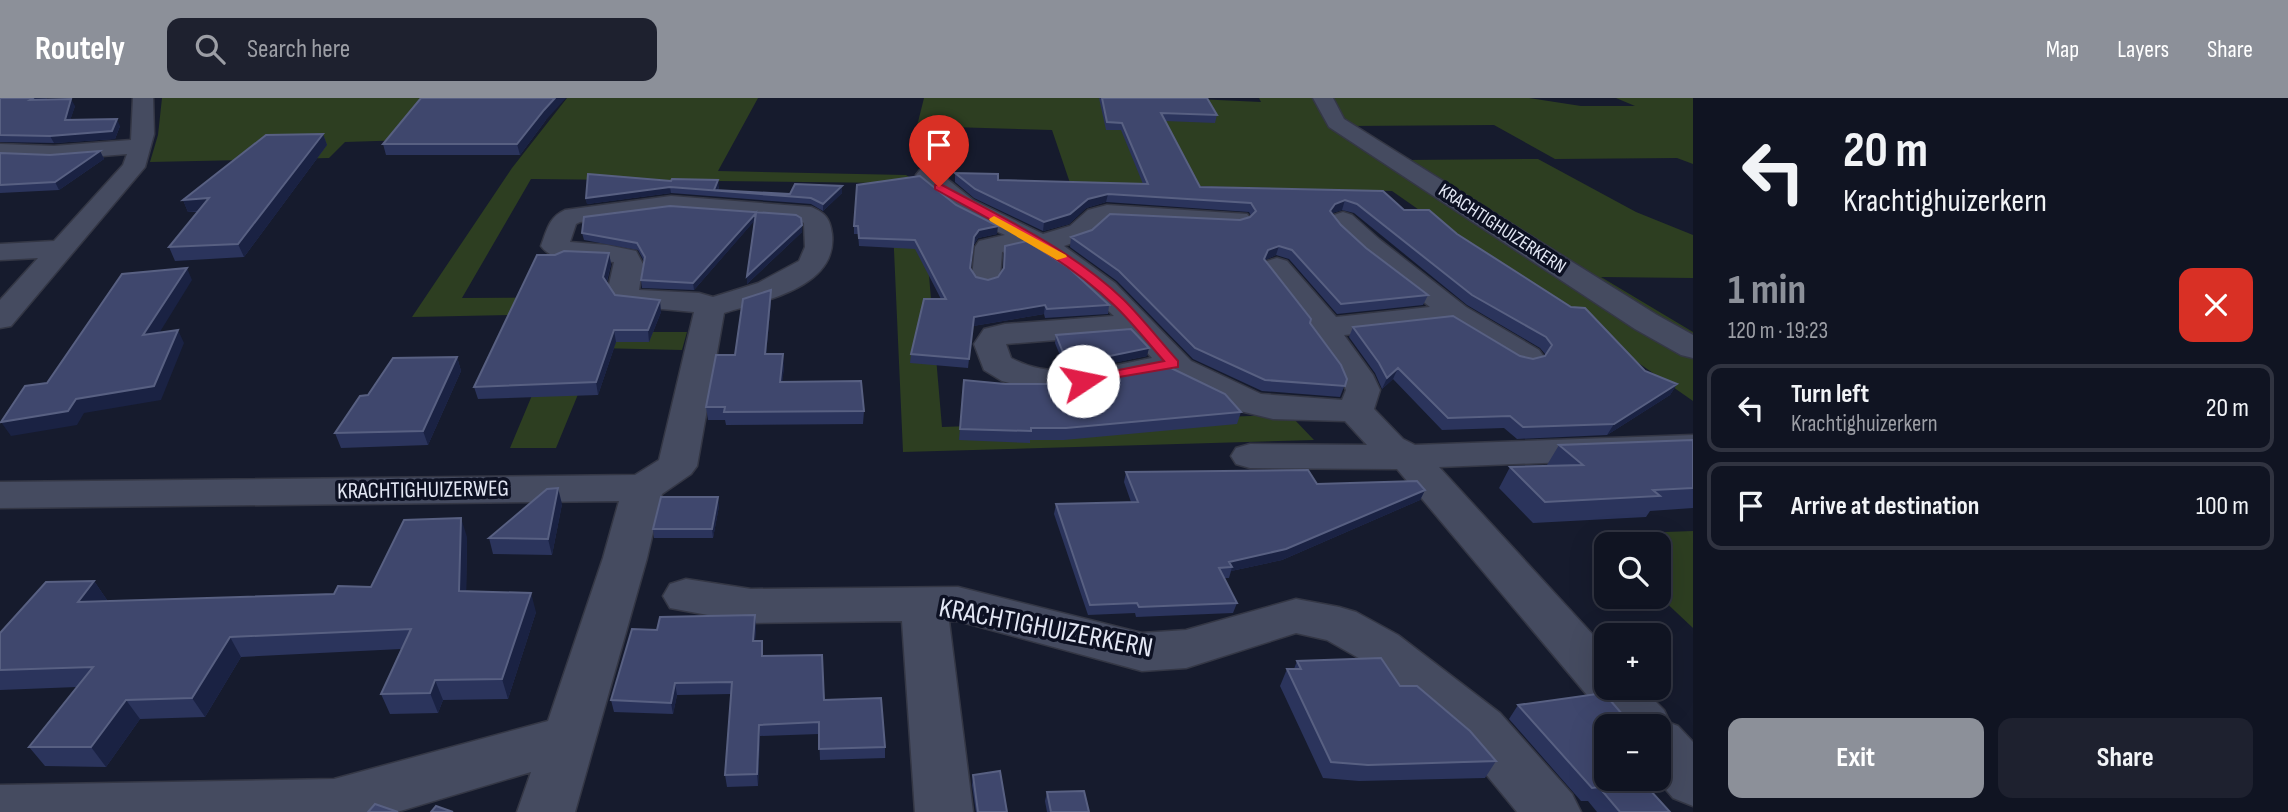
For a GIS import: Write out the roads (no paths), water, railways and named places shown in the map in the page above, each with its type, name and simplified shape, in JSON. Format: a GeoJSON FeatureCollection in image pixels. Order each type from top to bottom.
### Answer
{"type":"FeatureCollection","features":[{"type":"Feature","properties":{"kind":"street"},"geometry":{"type":"LineString","coordinates":[[0,319],[134,167],[143,134],[143,98]]}},
{"type":"Feature","properties":{"kind":"street","name":"KRACHTIGHUIZERKERN"},"geometry":{"type":"LineString","coordinates":[[1323,98],[1336,123],[1647,322],[1693,348]]}},
{"type":"Feature","properties":{"kind":"street"},"geometry":{"type":"LineString","coordinates":[[0,151],[54,153],[140,146]]}},
{"type":"Feature","properties":{"kind":"street"},"geometry":{"type":"LineString","coordinates":[[0,165],[54,153]]}},
{"type":"Feature","properties":{"kind":"street"},"geometry":{"type":"LineString","coordinates":[[928,175],[939,187],[1036,241],[1096,282],[1120,303],[1173,364],[1249,402],[1273,408],[1355,411],[1390,447],[1409,457],[1594,668]]}},
{"type":"Feature","properties":{"kind":"street"},"geometry":{"type":"LineString","coordinates":[[671,203],[802,212],[816,219],[820,235],[816,258],[796,278],[710,308],[699,302],[631,299],[623,289],[629,264],[625,257],[609,251],[570,254],[555,246],[564,220],[574,215],[671,203]]}},
{"type":"Feature","properties":{"kind":"street"},"geometry":{"type":"LineString","coordinates":[[986,277],[989,247],[1075,235],[1091,226],[1097,215],[1107,213],[1238,219]]}},
{"type":"Feature","properties":{"kind":"street"},"geometry":{"type":"LineString","coordinates":[[1343,220],[1364,243],[1436,296],[1455,314],[1527,356]]}},
{"type":"Feature","properties":{"kind":"street"},"geometry":{"type":"LineString","coordinates":[[0,252],[63,248]]}},
{"type":"Feature","properties":{"kind":"street"},"geometry":{"type":"LineString","coordinates":[[1277,267],[1319,320],[1330,327]]}},
{"type":"Feature","properties":{"kind":"street"},"geometry":{"type":"LineString","coordinates":[[546,812],[625,558],[643,488],[677,467],[710,308]]}},
{"type":"Feature","properties":{"kind":"street"},"geometry":{"type":"LineString","coordinates":[[1355,411],[1363,390],[1356,374],[1327,338],[1325,332],[1330,327],[1393,318],[1455,314]]}},
{"type":"Feature","properties":{"kind":"street"},"geometry":{"type":"LineString","coordinates":[[1138,324],[1005,334],[995,336],[990,344],[996,363],[1028,377],[1083,381],[1173,364]]}},
{"type":"Feature","properties":{"kind":"street"},"geometry":{"type":"LineString","coordinates":[[1250,456],[1409,457],[1693,446]]}},
{"type":"Feature","properties":{"kind":"street","name":"KRACHTIGHUIZERWEG"},"geometry":{"type":"LineString","coordinates":[[0,495],[643,488]]}},
{"type":"Feature","properties":{"kind":"street","name":"KRACHTIGHUIZERKERN"},"geometry":{"type":"LineString","coordinates":[[686,596],[751,606],[958,604],[1142,652],[1186,649],[1296,616],[1339,625],[1381,648],[1481,729],[1552,812]]}},
{"type":"Feature","properties":{"kind":"street","name":"KRACHTIGHUIZERKERN"},"geometry":{"type":"LineString","coordinates":[[924,604],[944,812]]}},
{"type":"Feature","properties":{"kind":"street"},"geometry":{"type":"LineString","coordinates":[[1622,700],[1634,714]]}},
{"type":"Feature","properties":{"kind":"street"},"geometry":{"type":"LineString","coordinates":[[0,811],[332,808],[570,738]]}},
{"type":"Feature","properties":{"kind":"street"},"geometry":{"type":"LineString","coordinates":[[1671,756],[1693,781]]}}]}
